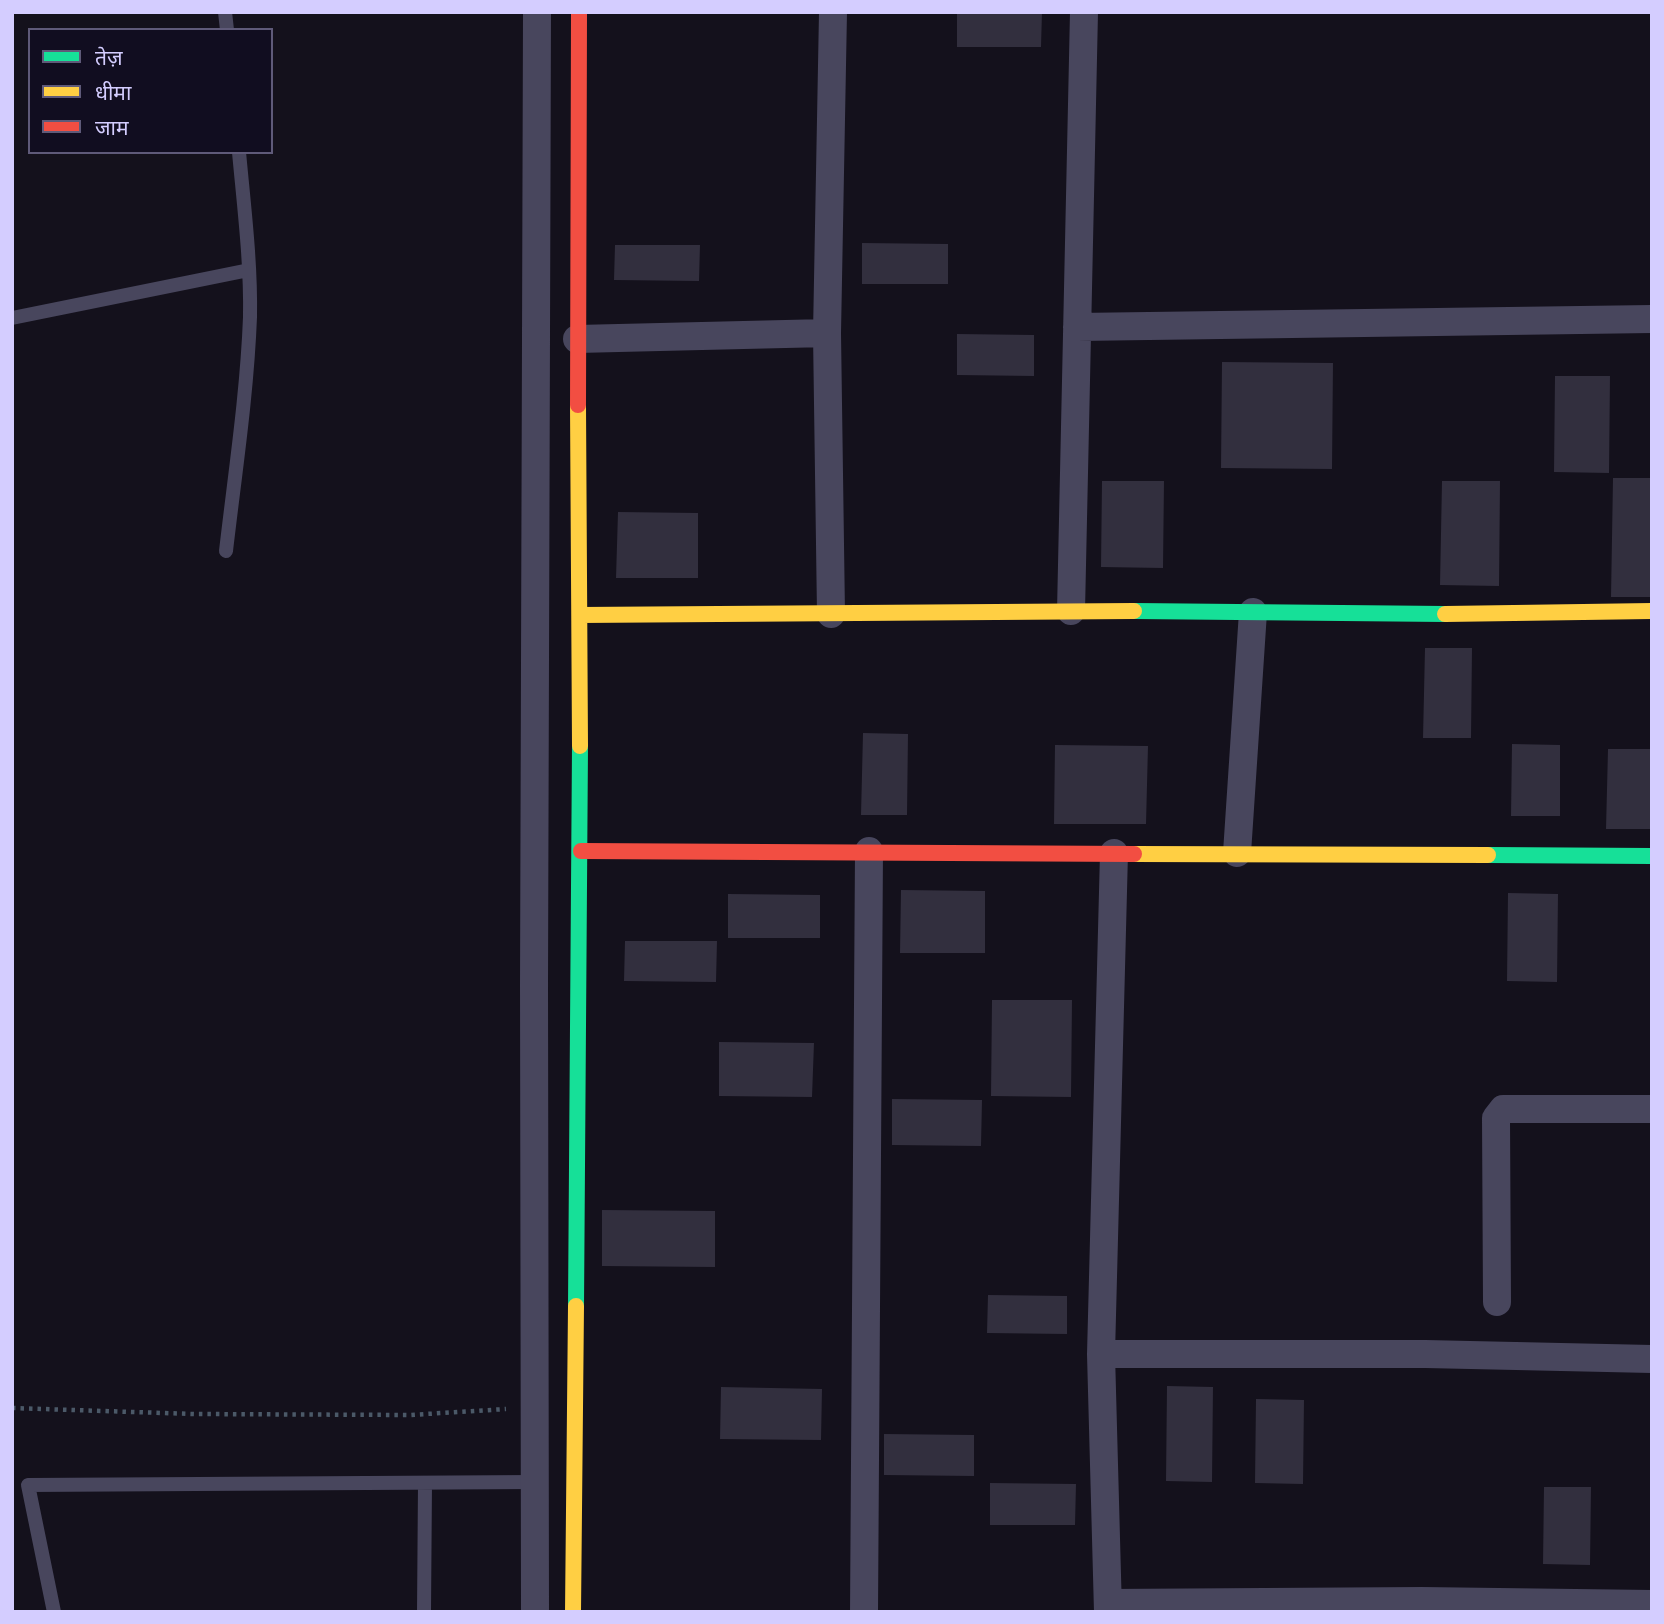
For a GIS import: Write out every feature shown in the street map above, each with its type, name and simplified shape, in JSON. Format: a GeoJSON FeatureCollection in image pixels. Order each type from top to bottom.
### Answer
{"type":"FeatureCollection","features":[{"type":"Feature","properties":{"kind":"street"},"geometry":{"type":"LineString","coordinates":[[535,1612],[537,12]]}},
{"type":"Feature","properties":{"kind":"street"},"geometry":{"type":"LineString","coordinates":[[573,1612],[581,851],[577,339],[579,12]]}},
{"type":"Feature","properties":{"kind":"street"},"geometry":{"type":"LineString","coordinates":[[831,614],[827,333],[833,12]]}},
{"type":"Feature","properties":{"kind":"street"},"geometry":{"type":"LineString","coordinates":[[1071,611],[1084,12]]}},
{"type":"Feature","properties":{"kind":"street"},"geometry":{"type":"LineString","coordinates":[[1077,327],[1652,319]]}},
{"type":"Feature","properties":{"kind":"street"},"geometry":{"type":"LineString","coordinates":[[577,339],[827,333]]}},
{"type":"Feature","properties":{"kind":"street"},"geometry":{"type":"LineString","coordinates":[[580,615],[1071,611],[1513,614],[1652,611]]}},
{"type":"Feature","properties":{"kind":"street"},"geometry":{"type":"LineString","coordinates":[[1237,853],[1253,612]]}},
{"type":"Feature","properties":{"kind":"street"},"geometry":{"type":"LineString","coordinates":[[581,851],[1652,856]]}},
{"type":"Feature","properties":{"kind":"street"},"geometry":{"type":"LineString","coordinates":[[864,1612],[869,851]]}},
{"type":"Feature","properties":{"kind":"street"},"geometry":{"type":"LineString","coordinates":[[1114,853],[1101,1354],[1108,1607],[1422,1601],[1652,1604]]}},
{"type":"Feature","properties":{"kind":"street"},"geometry":{"type":"LineString","coordinates":[[1497,1302],[1496,1118],[1499,1111],[1652,1109]]}},
{"type":"Feature","properties":{"kind":"street"},"geometry":{"type":"LineString","coordinates":[[1101,1354],[1425,1354],[1652,1359]]}},
{"type":"Feature","properties":{"kind":"lane"},"geometry":{"type":"LineString","coordinates":[[226,551],[250,315],[239,154]]}},
{"type":"Feature","properties":{"kind":"lane"},"geometry":{"type":"LineString","coordinates":[[12,318],[249,270]]}},
{"type":"Feature","properties":{"kind":"lane"},"geometry":{"type":"LineString","coordinates":[[54,1612],[28,1485],[535,1482]]}},
{"type":"Feature","properties":{"kind":"lane"},"geometry":{"type":"LineString","coordinates":[[424,1612],[425,1483]]}},
{"type":"Feature","properties":{"kind":"path"},"geometry":{"type":"LineString","coordinates":[[12,1408],[194,1414],[410,1415],[535,1407]]}},
{"type":"Feature","properties":{"kind":"building"},"geometry":{"type":"Polygon","coordinates":[[[957,12],[1042,12],[1041,47],[957,47],[957,12]]]}},
{"type":"Feature","properties":{"kind":"building"},"geometry":{"type":"Polygon","coordinates":[[[862,243],[948,244],[948,284],[862,284],[862,243]]]}},
{"type":"Feature","properties":{"kind":"building"},"geometry":{"type":"Polygon","coordinates":[[[615,245],[700,245],[699,281],[614,280],[615,245]]]}},
{"type":"Feature","properties":{"kind":"building"},"geometry":{"type":"Polygon","coordinates":[[[957,334],[1034,335],[1034,376],[957,375],[957,334]]]}},
{"type":"Feature","properties":{"kind":"building"},"geometry":{"type":"Polygon","coordinates":[[[1222,362],[1333,363],[1332,469],[1221,468],[1222,362]]]}},
{"type":"Feature","properties":{"kind":"building"},"geometry":{"type":"Polygon","coordinates":[[[1555,376],[1610,376],[1609,473],[1554,472],[1555,376]]]}},
{"type":"Feature","properties":{"kind":"building"},"geometry":{"type":"Polygon","coordinates":[[[1613,478],[1652,478],[1652,597],[1611,597],[1613,478]]]}},
{"type":"Feature","properties":{"kind":"building"},"geometry":{"type":"Polygon","coordinates":[[[1102,481],[1164,481],[1163,568],[1101,567],[1102,481]]]}},
{"type":"Feature","properties":{"kind":"building"},"geometry":{"type":"Polygon","coordinates":[[[1442,481],[1500,481],[1499,586],[1440,585],[1442,481]]]}},
{"type":"Feature","properties":{"kind":"building"},"geometry":{"type":"Polygon","coordinates":[[[618,512],[698,513],[698,578],[616,578],[618,512]]]}},
{"type":"Feature","properties":{"kind":"building"},"geometry":{"type":"Polygon","coordinates":[[[1425,648],[1472,648],[1471,738],[1423,738],[1425,648]]]}},
{"type":"Feature","properties":{"kind":"building"},"geometry":{"type":"Polygon","coordinates":[[[863,733],[908,734],[907,815],[861,815],[863,733]]]}},
{"type":"Feature","properties":{"kind":"building"},"geometry":{"type":"Polygon","coordinates":[[[1512,744],[1560,745],[1560,816],[1511,816],[1512,744]]]}},
{"type":"Feature","properties":{"kind":"building"},"geometry":{"type":"Polygon","coordinates":[[[1055,745],[1148,746],[1146,824],[1054,824],[1055,745]]]}},
{"type":"Feature","properties":{"kind":"building"},"geometry":{"type":"Polygon","coordinates":[[[1608,749],[1652,749],[1652,829],[1606,829],[1608,749]]]}},
{"type":"Feature","properties":{"kind":"building"},"geometry":{"type":"Polygon","coordinates":[[[901,890],[985,891],[985,953],[900,953],[901,890]]]}},
{"type":"Feature","properties":{"kind":"building"},"geometry":{"type":"Polygon","coordinates":[[[1508,893],[1558,894],[1557,982],[1507,981],[1508,893]]]}},
{"type":"Feature","properties":{"kind":"building"},"geometry":{"type":"Polygon","coordinates":[[[728,894],[820,895],[820,938],[728,938],[728,894]]]}},
{"type":"Feature","properties":{"kind":"building"},"geometry":{"type":"Polygon","coordinates":[[[625,941],[717,941],[716,982],[624,981],[625,941]]]}},
{"type":"Feature","properties":{"kind":"building"},"geometry":{"type":"Polygon","coordinates":[[[992,1000],[1072,1000],[1071,1097],[991,1096],[992,1000]]]}},
{"type":"Feature","properties":{"kind":"building"},"geometry":{"type":"Polygon","coordinates":[[[719,1042],[814,1043],[812,1097],[719,1096],[719,1042]]]}},
{"type":"Feature","properties":{"kind":"building"},"geometry":{"type":"Polygon","coordinates":[[[892,1099],[982,1100],[981,1146],[892,1145],[892,1099]]]}},
{"type":"Feature","properties":{"kind":"building"},"geometry":{"type":"Polygon","coordinates":[[[602,1210],[715,1211],[715,1267],[602,1266],[602,1210]]]}},
{"type":"Feature","properties":{"kind":"building"},"geometry":{"type":"Polygon","coordinates":[[[988,1295],[1067,1296],[1067,1334],[987,1333],[988,1295]]]}},
{"type":"Feature","properties":{"kind":"building"},"geometry":{"type":"Polygon","coordinates":[[[1167,1386],[1213,1387],[1212,1482],[1166,1481],[1167,1386]]]}},
{"type":"Feature","properties":{"kind":"building"},"geometry":{"type":"Polygon","coordinates":[[[721,1387],[822,1389],[821,1440],[720,1439],[721,1387]]]}},
{"type":"Feature","properties":{"kind":"building"},"geometry":{"type":"Polygon","coordinates":[[[1256,1399],[1304,1400],[1303,1484],[1255,1483],[1256,1399]]]}},
{"type":"Feature","properties":{"kind":"building"},"geometry":{"type":"Polygon","coordinates":[[[884,1434],[974,1435],[974,1476],[884,1475],[884,1434]]]}},
{"type":"Feature","properties":{"kind":"building"},"geometry":{"type":"Polygon","coordinates":[[[990,1483],[1076,1484],[1075,1525],[990,1525],[990,1483]]]}},
{"type":"Feature","properties":{"kind":"building"},"geometry":{"type":"Polygon","coordinates":[[[1544,1487],[1591,1487],[1590,1565],[1543,1564],[1544,1487]]]}},
{"type":"Feature","properties":{"kind":"traffic: fast"},"geometry":{"type":"LineString","coordinates":[[1134,611],[1445,614]]}},
{"type":"Feature","properties":{"kind":"traffic: fast"},"geometry":{"type":"LineString","coordinates":[[576,1306],[580,746]]}},
{"type":"Feature","properties":{"kind":"traffic: fast"},"geometry":{"type":"LineString","coordinates":[[1488,855],[1652,856]]}},
{"type":"Feature","properties":{"kind":"traffic: slow"},"geometry":{"type":"LineString","coordinates":[[578,405],[580,746]]}},
{"type":"Feature","properties":{"kind":"traffic: slow"},"geometry":{"type":"LineString","coordinates":[[580,615],[1134,611]]}},
{"type":"Feature","properties":{"kind":"traffic: slow"},"geometry":{"type":"LineString","coordinates":[[1445,614],[1652,611]]}},
{"type":"Feature","properties":{"kind":"traffic: slow"},"geometry":{"type":"LineString","coordinates":[[1134,854],[1488,855]]}},
{"type":"Feature","properties":{"kind":"traffic: slow"},"geometry":{"type":"LineString","coordinates":[[573,1612],[576,1306]]}},
{"type":"Feature","properties":{"kind":"traffic: jam"},"geometry":{"type":"LineString","coordinates":[[578,405],[579,12]]}},
{"type":"Feature","properties":{"kind":"traffic: jam"},"geometry":{"type":"LineString","coordinates":[[581,851],[1134,854]]}}]}
